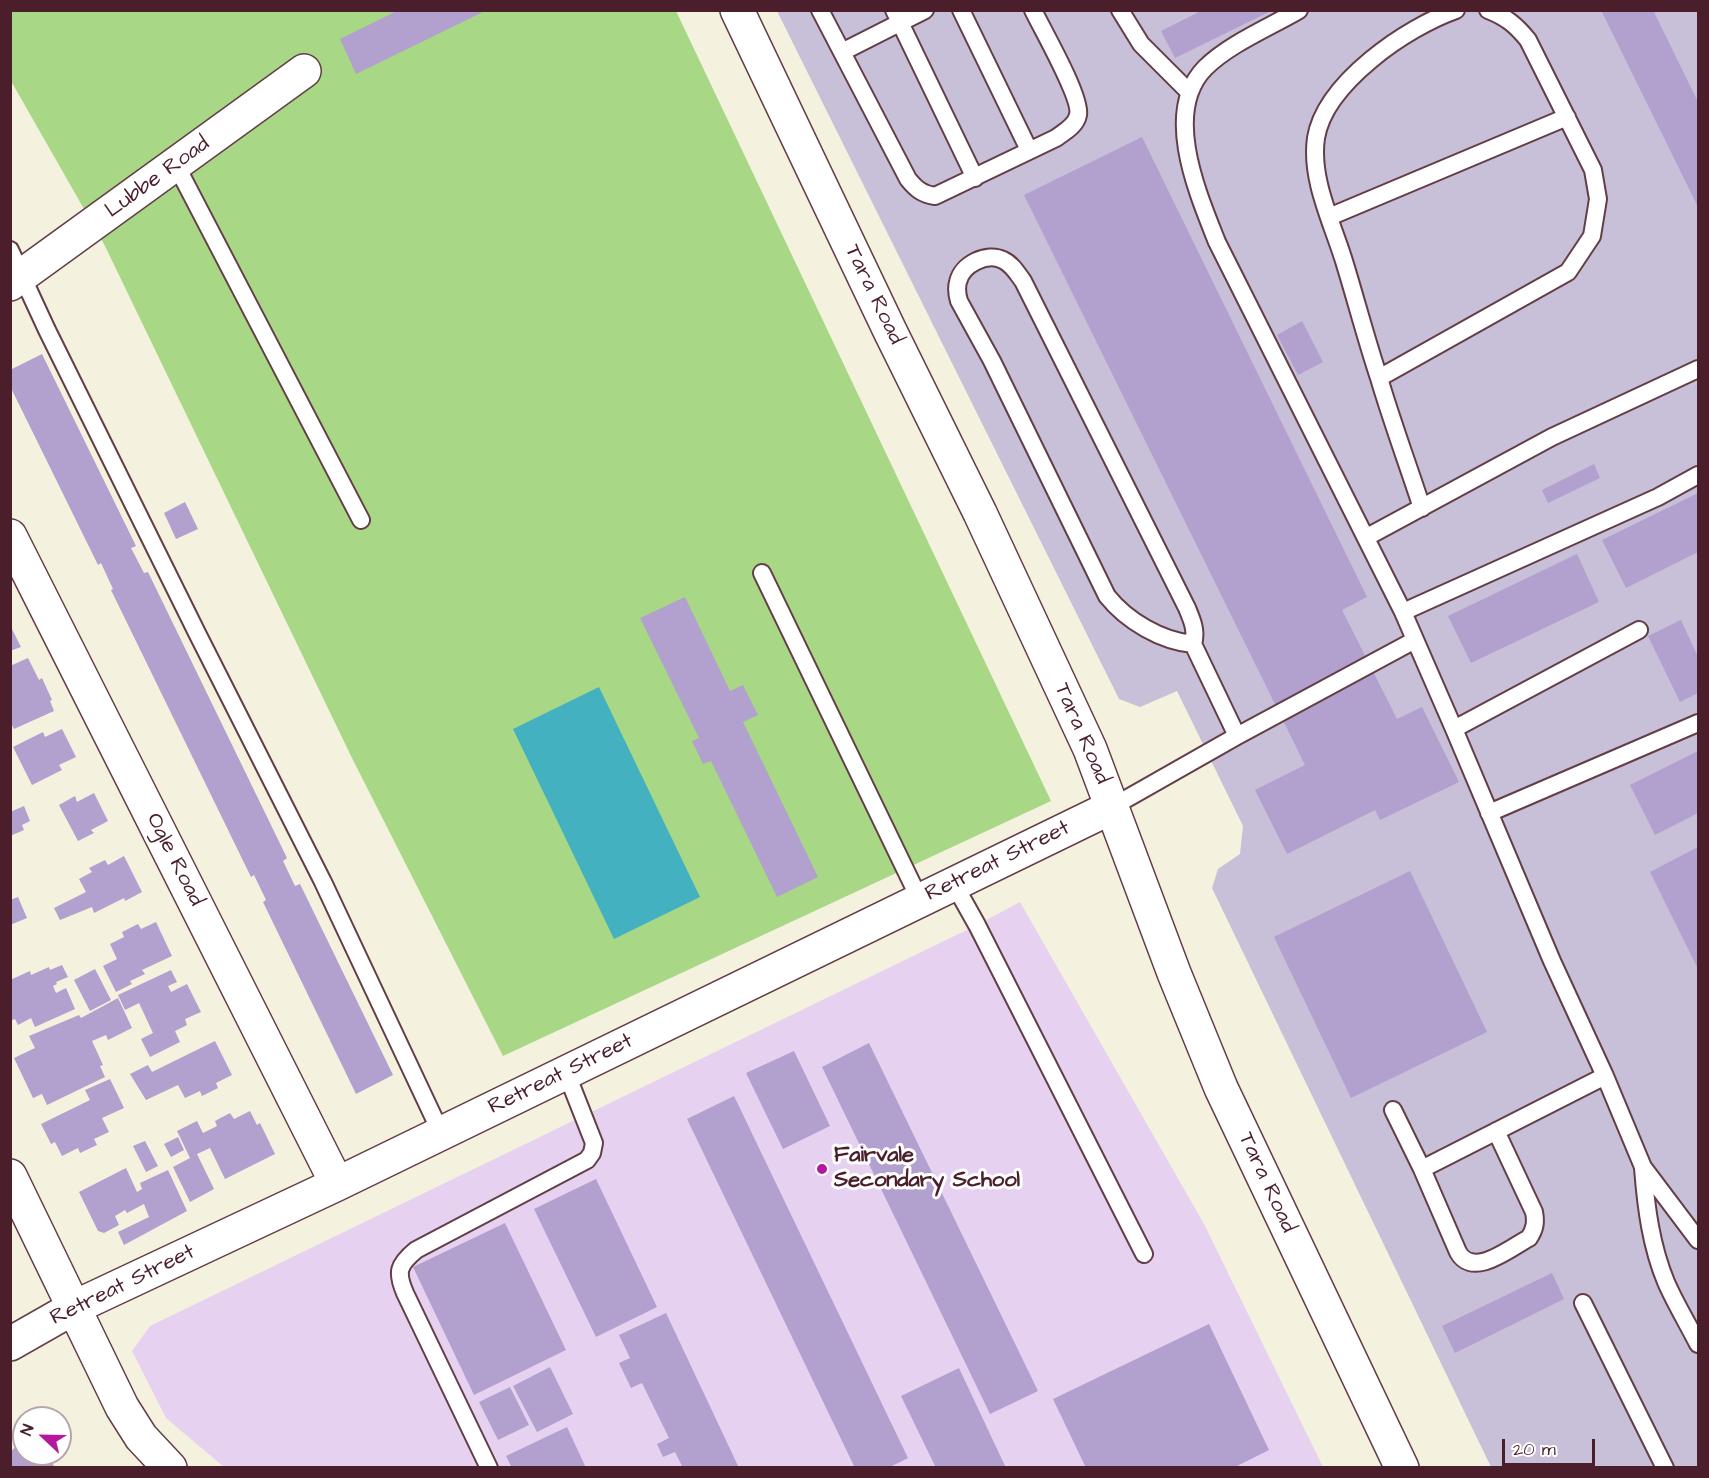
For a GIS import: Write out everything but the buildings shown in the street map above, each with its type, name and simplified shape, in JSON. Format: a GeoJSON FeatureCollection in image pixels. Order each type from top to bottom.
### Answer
{"type":"FeatureCollection","features":[{"type":"Feature","properties":{"kind":"street","name":"Tara Road"},"geometry":{"type":"LineString","coordinates":[[737,10],[980,513],[1090,749],[1174,973],[1221,1088],[1402,1467]]}},
{"type":"Feature","properties":{"kind":"street","name":"Lubbe Road"},"geometry":{"type":"LineString","coordinates":[[14,270],[176,165],[304,71]]}},
{"type":"Feature","properties":{"kind":"street","name":"Ogle Road"},"geometry":{"type":"LineString","coordinates":[[10,536],[337,1184]]}},
{"type":"Feature","properties":{"kind":"street","name":"Retreat Street"},"geometry":{"type":"LineString","coordinates":[[10,1344],[75,1307],[337,1184],[1112,807]]}},
{"type":"Feature","properties":{"kind":"street"},"geometry":{"type":"LineString","coordinates":[[10,1176],[123,1407],[141,1437],[170,1467]]}},
{"type":"Feature","properties":{"kind":"lane"},"geometry":{"type":"LineString","coordinates":[[820,10],[900,166],[916,189],[934,196],[1056,138],[1073,125],[1078,116],[1078,108],[1066,77],[1033,10]]}},
{"type":"Feature","properties":{"kind":"lane"},"geometry":{"type":"LineString","coordinates":[[842,52],[897,17],[926,10]]}},
{"type":"Feature","properties":{"kind":"lane"},"geometry":{"type":"LineString","coordinates":[[961,10],[1029,150]]}},
{"type":"Feature","properties":{"kind":"lane"},"geometry":{"type":"LineString","coordinates":[[1120,10],[1141,44],[1189,92]]}},
{"type":"Feature","properties":{"kind":"lane"},"geometry":{"type":"LineString","coordinates":[[1299,10],[1226,52],[1204,69],[1189,92],[1185,114],[1187,151],[1201,202],[1217,242],[1403,612],[1643,1167],[1698,1240]]}},
{"type":"Feature","properties":{"kind":"lane"},"geometry":{"type":"LineString","coordinates":[[1422,508],[1329,217],[1316,168],[1316,137],[1323,118],[1343,86],[1371,59],[1436,17],[1456,10]]}},
{"type":"Feature","properties":{"kind":"lane"},"geometry":{"type":"LineString","coordinates":[[1379,378],[1568,272],[1592,236],[1598,199],[1593,170],[1528,40],[1504,16],[1488,10]]}},
{"type":"Feature","properties":{"kind":"lane"},"geometry":{"type":"LineString","coordinates":[[897,17],[975,178]]}},
{"type":"Feature","properties":{"kind":"lane"},"geometry":{"type":"LineString","coordinates":[[1329,217],[1567,117]]}},
{"type":"Feature","properties":{"kind":"lane"},"geometry":{"type":"LineString","coordinates":[[176,165],[361,520]]}},
{"type":"Feature","properties":{"kind":"lane"},"geometry":{"type":"LineString","coordinates":[[1193,644],[1160,635],[1140,625],[1116,608],[1107,596],[992,361],[959,301],[956,290],[958,279],[975,261],[994,257],[1005,261],[1013,267],[1023,281],[1188,608],[1195,636],[1193,644],[1237,736]]}},
{"type":"Feature","properties":{"kind":"lane"},"geometry":{"type":"LineString","coordinates":[[14,270],[323,882],[441,1133]]}},
{"type":"Feature","properties":{"kind":"lane"},"geometry":{"type":"LineString","coordinates":[[1367,537],[1552,437],[1698,369]]}},
{"type":"Feature","properties":{"kind":"lane"},"geometry":{"type":"LineString","coordinates":[[1403,612],[1658,496],[1698,475]]}},
{"type":"Feature","properties":{"kind":"lane"},"geometry":{"type":"LineString","coordinates":[[762,573],[920,900]]}},
{"type":"Feature","properties":{"kind":"lane"},"geometry":{"type":"LineString","coordinates":[[1455,729],[1640,630]]}},
{"type":"Feature","properties":{"kind":"lane"},"geometry":{"type":"LineString","coordinates":[[1112,807],[1237,736],[1415,640]]}},
{"type":"Feature","properties":{"kind":"lane"},"geometry":{"type":"LineString","coordinates":[[1489,813],[1698,723]]}},
{"type":"Feature","properties":{"kind":"lane"},"geometry":{"type":"LineString","coordinates":[[954,884],[1144,1254]]}},
{"type":"Feature","properties":{"kind":"lane"},"geometry":{"type":"LineString","coordinates":[[489,1467],[405,1293],[400,1281],[399,1270],[406,1258],[416,1251],[587,1160],[592,1153],[594,1143],[566,1072]]}},
{"type":"Feature","properties":{"kind":"lane"},"geometry":{"type":"LineString","coordinates":[[1422,1169],[1605,1076]]}},
{"type":"Feature","properties":{"kind":"lane"},"geometry":{"type":"LineString","coordinates":[[1393,1110],[1462,1259],[1480,1265],[1529,1238],[1535,1222],[1534,1212],[1496,1131]]}},
{"type":"Feature","properties":{"kind":"lane"},"geometry":{"type":"LineString","coordinates":[[1643,1167],[1645,1203],[1652,1240],[1666,1282],[1698,1344]]}},
{"type":"Feature","properties":{"kind":"lane"},"geometry":{"type":"LineString","coordinates":[[1583,1303],[1665,1467]]}},
{"type":"Feature","properties":{"kind":"shaded area"},"geometry":{"type":"Polygon","coordinates":[[[777,11],[1698,11],[1698,1467],[1491,1467],[1212,888],[1218,869],[1240,854],[1243,826],[1177,691],[1140,707],[1119,699],[777,11]]]}},
{"type":"Feature","properties":{"kind":"shaded area","name":"Fairvale Secondary School"},"geometry":{"type":"Polygon","coordinates":[[[1020,902],[1204,1224],[1323,1467],[224,1467],[166,1418],[132,1351],[150,1326],[977,925],[1020,902]]]}},
{"type":"Feature","properties":{"kind":"green space"},"geometry":{"type":"Polygon","coordinates":[[[10,11],[676,11],[1051,801],[503,1056],[352,758],[104,244],[11,81],[10,11]]]}},
{"type":"Feature","properties":{"kind":"water"},"geometry":{"type":"Polygon","coordinates":[[[599,687],[700,897],[614,939],[513,729],[599,687]]]}},
{"type":"Feature","properties":{"kind":"place","name":"Fairvale Secondary School"},"geometry":{"type":"Point","coordinates":[822,1169]}}]}
